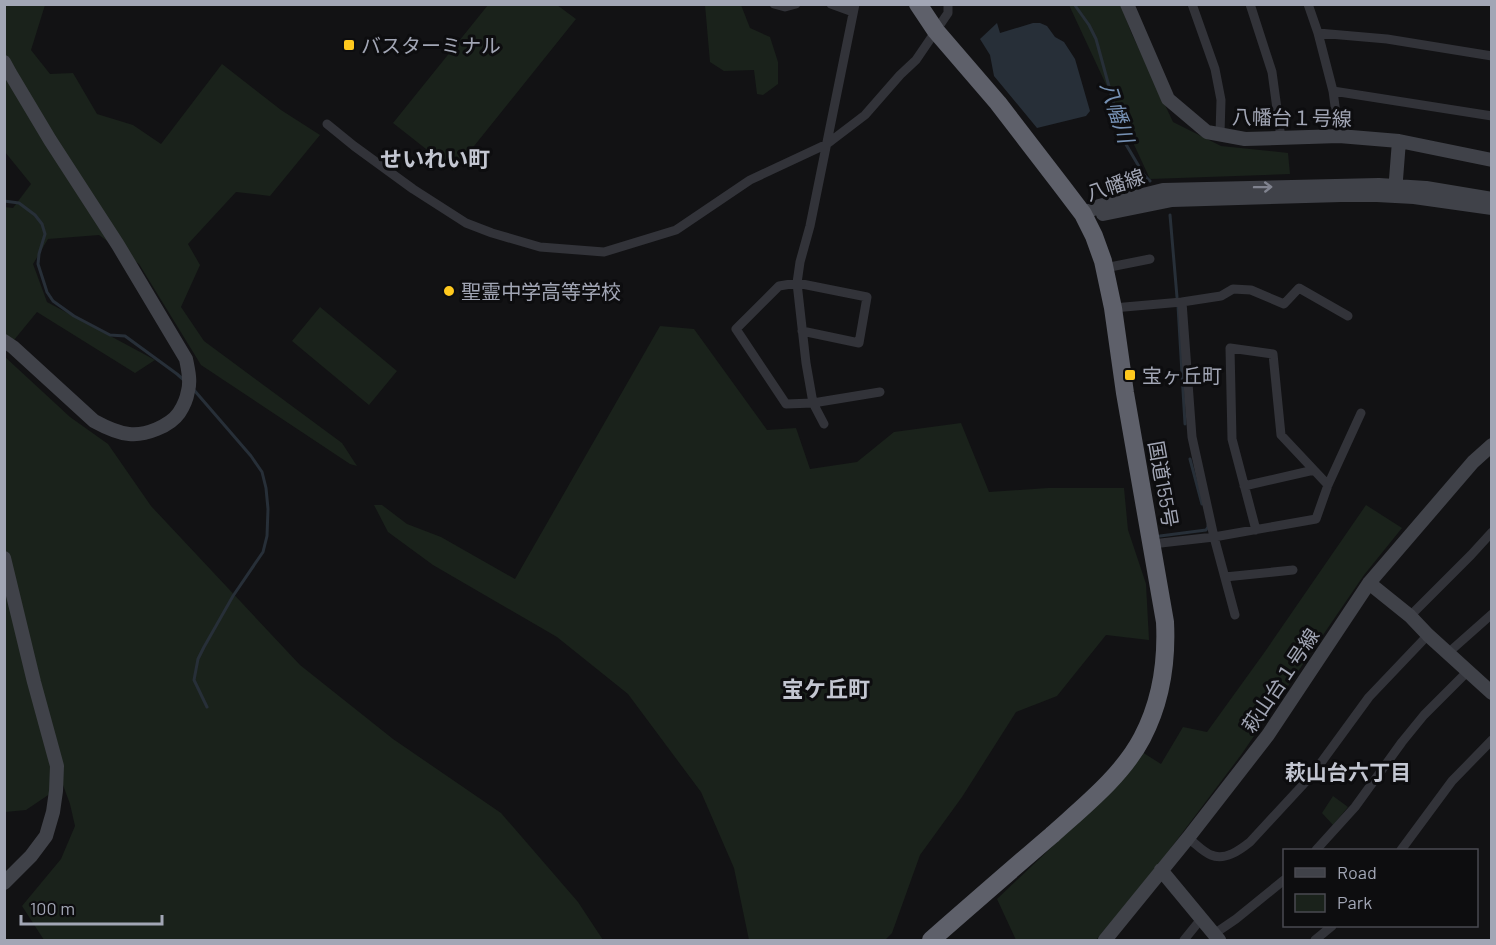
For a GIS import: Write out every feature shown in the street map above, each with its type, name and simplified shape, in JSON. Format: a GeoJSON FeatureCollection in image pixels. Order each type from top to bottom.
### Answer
{"type":"FeatureCollection","features":[{"type":"Feature","properties":{"kind":"highway","name":"国道155号"},"geometry":{"type":"LineString","coordinates":[[918,4],[936,31],[998,103],[1083,214],[1094,236],[1105,268],[1113,308],[1125,393],[1165,622],[1166,641],[1160,691],[1142,738],[1126,761],[1083,807],[931,940]]}},
{"type":"Feature","properties":{"kind":"street"},"geometry":{"type":"LineString","coordinates":[[774,4],[785,8],[796,4]]}},
{"type":"Feature","properties":{"kind":"street"},"geometry":{"type":"LineString","coordinates":[[824,424],[813,404],[797,283],[854,8],[831,4]]}},
{"type":"Feature","properties":{"kind":"street"},"geometry":{"type":"LineString","coordinates":[[327,124],[413,189],[466,223],[540,247],[604,252],[676,230],[750,180],[827,144],[865,115],[916,60],[948,13],[948,4]]}},
{"type":"Feature","properties":{"kind":"street","name":"八幡台１号線"},"geometry":{"type":"LineString","coordinates":[[1127,4],[1168,99],[1207,132],[1245,139],[1339,136],[1399,141],[1491,160]]}},
{"type":"Feature","properties":{"kind":"street"},"geometry":{"type":"LineString","coordinates":[[1192,4],[1215,69],[1221,100],[1220,134]]}},
{"type":"Feature","properties":{"kind":"street"},"geometry":{"type":"LineString","coordinates":[[1250,4],[1272,72],[1281,138]]}},
{"type":"Feature","properties":{"kind":"street"},"geometry":{"type":"LineString","coordinates":[[1308,4],[1333,91],[1339,136]]}},
{"type":"Feature","properties":{"kind":"street"},"geometry":{"type":"LineString","coordinates":[[1318,33],[1388,39],[1491,56]]}},
{"type":"Feature","properties":{"kind":"street"},"geometry":{"type":"LineString","coordinates":[[4,62],[186,358],[189,390],[179,414],[163,426],[146,433],[129,434],[94,421],[4,341]]}},
{"type":"Feature","properties":{"kind":"street"},"geometry":{"type":"LineString","coordinates":[[1333,91],[1491,116]]}},
{"type":"Feature","properties":{"kind":"street"},"geometry":{"type":"LineString","coordinates":[[1395,191],[1399,141]]}},
{"type":"Feature","properties":{"kind":"street","name":"八幡線"},"geometry":{"type":"LineString","coordinates":[[1083,214],[1098,206],[1163,190],[1318,185],[1461,193],[1491,199]]}},
{"type":"Feature","properties":{"kind":"street","name":"八幡線"},"geometry":{"type":"LineString","coordinates":[[1395,191],[1491,208]]}},
{"type":"Feature","properties":{"kind":"street"},"geometry":{"type":"LineString","coordinates":[[1105,268],[1150,259]]}},
{"type":"Feature","properties":{"kind":"street"},"geometry":{"type":"LineString","coordinates":[[802,331],[859,343],[867,297],[797,283],[779,286],[736,329],[786,404],[813,404],[880,393]]}},
{"type":"Feature","properties":{"kind":"street"},"geometry":{"type":"LineString","coordinates":[[1113,308],[1221,296],[1233,288],[1251,290],[1284,304],[1299,288],[1348,316]]}},
{"type":"Feature","properties":{"kind":"street"},"geometry":{"type":"LineString","coordinates":[[1182,302],[1192,437],[1214,537],[1235,615]]}},
{"type":"Feature","properties":{"kind":"street"},"geometry":{"type":"LineString","coordinates":[[1256,530],[1232,438],[1230,348],[1273,354],[1281,435],[1328,485]]}},
{"type":"Feature","properties":{"kind":"street"},"geometry":{"type":"LineString","coordinates":[[1152,544],[1214,537],[1316,519],[1328,485],[1361,413]]}},
{"type":"Feature","properties":{"kind":"street","name":"萩山台１号線"},"geometry":{"type":"LineString","coordinates":[[1105,940],[1268,735],[1369,583],[1473,462],[1491,445]]}},
{"type":"Feature","properties":{"kind":"street"},"geometry":{"type":"LineString","coordinates":[[1244,486],[1314,470]]}},
{"type":"Feature","properties":{"kind":"street"},"geometry":{"type":"LineString","coordinates":[[1410,616],[1491,532]]}},
{"type":"Feature","properties":{"kind":"street"},"geometry":{"type":"LineString","coordinates":[[4,558],[57,766],[53,812],[46,836],[31,856],[4,882]]}},
{"type":"Feature","properties":{"kind":"street"},"geometry":{"type":"LineString","coordinates":[[1225,577],[1293,570]]}},
{"type":"Feature","properties":{"kind":"street"},"geometry":{"type":"LineString","coordinates":[[1369,583],[1410,616],[1491,693]]}},
{"type":"Feature","properties":{"kind":"street"},"geometry":{"type":"LineString","coordinates":[[1448,653],[1491,614]]}},
{"type":"Feature","properties":{"kind":"street"},"geometry":{"type":"LineString","coordinates":[[1188,838],[1212,856],[1231,854],[1250,842],[1311,775],[1369,697],[1428,635]]}},
{"type":"Feature","properties":{"kind":"street"},"geometry":{"type":"LineString","coordinates":[[1317,849],[1355,807],[1424,715],[1468,671]]}},
{"type":"Feature","properties":{"kind":"street"},"geometry":{"type":"LineString","coordinates":[[1402,849],[1452,781],[1491,740]]}},
{"type":"Feature","properties":{"kind":"street"},"geometry":{"type":"LineString","coordinates":[[1161,870],[1217,937],[1283,881]]}},
{"type":"Feature","properties":{"kind":"street"},"geometry":{"type":"LineString","coordinates":[[1184,940],[1202,919]]}},
{"type":"Feature","properties":{"kind":"street"},"geometry":{"type":"LineString","coordinates":[[1315,940],[1331,927]]}},
{"type":"Feature","properties":{"kind":"green space"},"geometry":{"type":"Polygon","coordinates":[[[5,5],[45,5],[31,50],[50,74],[73,73],[97,114],[133,125],[161,144],[222,64],[281,110],[320,135],[270,196],[236,192],[188,244],[200,265],[181,307],[204,341],[342,443],[357,466],[350,464],[201,365],[139,264],[99,235],[48,239],[33,264],[47,302],[155,360],[135,373],[37,312],[5,351],[4,207],[13,208],[31,184],[5,152],[5,5]]]}},
{"type":"Feature","properties":{"kind":"green space"},"geometry":{"type":"Polygon","coordinates":[[[488,5],[557,5],[576,19],[454,171],[393,123],[488,5]]]}},
{"type":"Feature","properties":{"kind":"green space"},"geometry":{"type":"Polygon","coordinates":[[[705,5],[741,5],[750,28],[770,37],[778,62],[778,84],[763,95],[757,94],[754,70],[724,71],[710,62],[705,5]]]}},
{"type":"Feature","properties":{"kind":"green space"},"geometry":{"type":"Polygon","coordinates":[[[1069,5],[1121,5],[1131,32],[1173,122],[1221,146],[1288,153],[1290,174],[1150,179],[1069,5]]]}},
{"type":"Feature","properties":{"kind":"green space"},"geometry":{"type":"Polygon","coordinates":[[[320,307],[397,371],[369,405],[292,341],[320,307]]]}},
{"type":"Feature","properties":{"kind":"green space"},"geometry":{"type":"Polygon","coordinates":[[[660,326],[694,329],[767,430],[796,428],[810,469],[857,462],[894,432],[961,423],[989,492],[1048,488],[1124,488],[1128,530],[1146,584],[1149,640],[1106,635],[1057,696],[1016,712],[962,797],[920,855],[892,933],[885,940],[749,940],[734,868],[701,792],[628,694],[557,637],[433,565],[388,532],[374,505],[382,505],[407,524],[441,537],[515,579],[660,326]]]}},
{"type":"Feature","properties":{"kind":"green space"},"geometry":{"type":"Polygon","coordinates":[[[4,356],[70,417],[108,444],[151,506],[300,665],[393,739],[501,813],[578,902],[603,940],[44,940],[22,906],[61,859],[75,826],[63,785],[26,810],[5,812],[4,356]]]}},
{"type":"Feature","properties":{"kind":"green space"},"geometry":{"type":"Polygon","coordinates":[[[1366,505],[1402,528],[1364,575],[1241,755],[1149,877],[1096,940],[1016,940],[997,899],[1092,809],[1142,752],[1161,764],[1183,727],[1207,732],[1366,505]]]}},
{"type":"Feature","properties":{"kind":"green space"},"geometry":{"type":"Polygon","coordinates":[[[1333,796],[1348,807],[1333,825],[1322,813],[1333,796]]]}},
{"type":"Feature","properties":{"kind":"shaded area"},"geometry":{"type":"Polygon","coordinates":[[[997,23],[1000,33],[1040,23],[1047,26],[1055,37],[1064,42],[1075,59],[1090,111],[1086,116],[1037,128],[994,76],[990,55],[980,39],[997,23]]]}},
{"type":"Feature","properties":{"kind":"waterway","name":"八幡川"},"geometry":{"type":"LineString","coordinates":[[1074,4],[1096,39],[1124,141],[1150,181]]}},
{"type":"Feature","properties":{"kind":"waterway"},"geometry":{"type":"LineString","coordinates":[[4,201],[19,203],[35,215],[42,224],[45,234],[38,264],[47,292],[53,301],[74,316],[110,335],[125,336],[185,381]]}},
{"type":"Feature","properties":{"kind":"waterway","name":"八幡川"},"geometry":{"type":"LineString","coordinates":[[1170,215],[1177,297]]}},
{"type":"Feature","properties":{"kind":"waterway","name":"八幡川"},"geometry":{"type":"LineString","coordinates":[[1178,306],[1185,424]]}},
{"type":"Feature","properties":{"kind":"waterway"},"geometry":{"type":"LineString","coordinates":[[194,390],[262,472],[268,509],[267,536],[263,552],[233,596],[198,659],[194,680],[207,707]]}},
{"type":"Feature","properties":{"kind":"waterway","name":"八幡川"},"geometry":{"type":"LineString","coordinates":[[1190,459],[1202,504]]}},
{"type":"Feature","properties":{"kind":"waterway","name":"八幡川"},"geometry":{"type":"LineString","coordinates":[[1160,536],[1206,530],[1208,525]]}},
{"type":"Feature","properties":{"kind":"place","name":"バスターミナル"},"geometry":{"type":"Point","coordinates":[349,45]}},
{"type":"Feature","properties":{"kind":"place","name":"聖霊中学高等学校"},"geometry":{"type":"Point","coordinates":[449,291]}},
{"type":"Feature","properties":{"kind":"place","name":"宝ヶ丘町"},"geometry":{"type":"Point","coordinates":[1130,375]}},
{"type":"Feature","properties":{"kind":"district","name":"せいれい町"},"geometry":{"type":"Point","coordinates":[435,158]}},
{"type":"Feature","properties":{"kind":"district","name":"宝ケ丘町"},"geometry":{"type":"Point","coordinates":[826,688]}},
{"type":"Feature","properties":{"kind":"district","name":"萩山台六丁目"},"geometry":{"type":"Point","coordinates":[1348,771]}}]}
